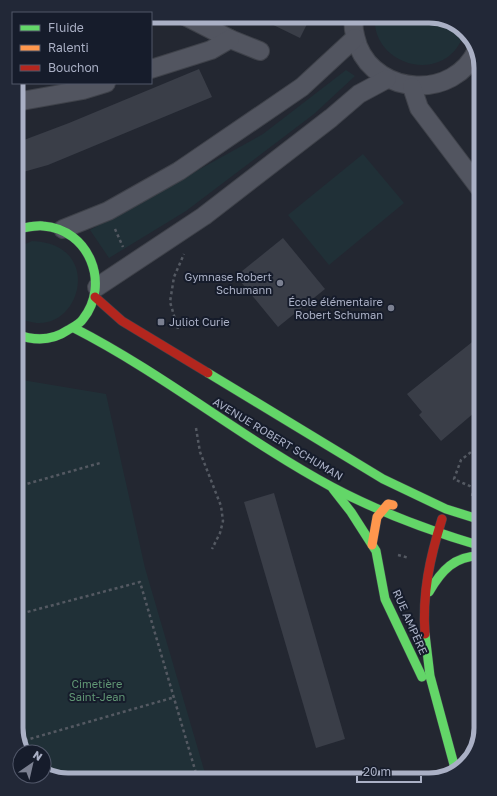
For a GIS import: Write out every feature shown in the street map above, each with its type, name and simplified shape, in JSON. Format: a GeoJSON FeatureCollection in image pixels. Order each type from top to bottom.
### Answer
{"type":"FeatureCollection","features":[{"type":"Feature","properties":{"kind":"main road"},"geometry":{"type":"LineString","coordinates":[[23,227],[30,225],[47,225],[63,229],[78,239],[89,253],[96,269],[96,292],[89,312],[74,328],[55,337],[39,340],[23,337]]}},
{"type":"Feature","properties":{"kind":"main road","name":"AVENUE ROBERT SCHUMAN"},"geometry":{"type":"LineString","coordinates":[[96,292],[122,322],[383,479],[446,509],[474,518]]}},
{"type":"Feature","properties":{"kind":"main road","name":"AVENUE ROBERT SCHUMAN"},"geometry":{"type":"LineString","coordinates":[[74,328],[109,346],[258,443],[332,487],[437,533],[474,544]]}},
{"type":"Feature","properties":{"kind":"main road","name":"RUE AMPÈRE"},"geometry":{"type":"LineString","coordinates":[[332,487],[351,512],[376,551],[385,599],[436,705]]}},
{"type":"Feature","properties":{"kind":"main road"},"geometry":{"type":"LineString","coordinates":[[381,509],[388,504],[400,507]]}},
{"type":"Feature","properties":{"kind":"main road","name":"RUE AMPÈRE"},"geometry":{"type":"LineString","coordinates":[[372,545],[372,530],[381,509]]}},
{"type":"Feature","properties":{"kind":"main road"},"geometry":{"type":"LineString","coordinates":[[426,511],[446,509]]}},
{"type":"Feature","properties":{"kind":"main road","name":"RUE AMPÈRE"},"geometry":{"type":"LineString","coordinates":[[446,509],[437,533],[423,601],[424,644],[436,705],[454,765]]}},
{"type":"Feature","properties":{"kind":"main road","name":"RUE AMPÈRE"},"geometry":{"type":"LineString","coordinates":[[423,601],[434,582],[449,564],[474,555]]}},
{"type":"Feature","properties":{"kind":"street"},"geometry":{"type":"LineString","coordinates":[[199,23],[230,39],[260,51]]}},
{"type":"Feature","properties":{"kind":"street"},"geometry":{"type":"LineString","coordinates":[[354,23],[355,38],[367,62],[376,72],[387,79],[412,87],[435,84],[447,80],[462,71],[474,68]]}},
{"type":"Feature","properties":{"kind":"street"},"geometry":{"type":"LineString","coordinates":[[63,229],[108,211],[179,171],[302,87],[355,38]]}},
{"type":"Feature","properties":{"kind":"street"},"geometry":{"type":"LineString","coordinates":[[152,69],[211,50],[230,39]]}},
{"type":"Feature","properties":{"kind":"street"},"geometry":{"type":"LineString","coordinates":[[462,71],[473,58]]}},
{"type":"Feature","properties":{"kind":"street"},"geometry":{"type":"LineString","coordinates":[[96,292],[130,264],[204,216],[331,118],[359,94],[387,79]]}},
{"type":"Feature","properties":{"kind":"street"},"geometry":{"type":"LineString","coordinates":[[23,100],[101,84]]}},
{"type":"Feature","properties":{"kind":"street"},"geometry":{"type":"LineString","coordinates":[[412,87],[419,108],[474,181]]}},
{"type":"Feature","properties":{"kind":"path"},"geometry":{"type":"LineString","coordinates":[[108,211],[130,264]]}},
{"type":"Feature","properties":{"kind":"path"},"geometry":{"type":"LineString","coordinates":[[472,496],[474,488],[454,479],[461,460],[474,450]]}},
{"type":"Feature","properties":{"kind":"path"},"geometry":{"type":"LineString","coordinates":[[23,485],[100,463]]}},
{"type":"Feature","properties":{"kind":"path"},"geometry":{"type":"LineString","coordinates":[[23,613],[140,582],[196,773]]}},
{"type":"Feature","properties":{"kind":"path"},"geometry":{"type":"LineString","coordinates":[[25,740],[175,697]]}},
{"type":"Feature","properties":{"kind":"green space"},"geometry":{"type":"Polygon","coordinates":[[[376,23],[432,23],[443,25],[462,38],[457,48],[449,56],[437,62],[424,65],[411,64],[399,59],[389,52],[381,42],[376,30],[376,23]]]}},
{"type":"Feature","properties":{"kind":"green space"},"geometry":{"type":"Polygon","coordinates":[[[346,70],[355,76],[314,114],[186,211],[109,258],[90,230],[263,134],[346,70]]]}},
{"type":"Feature","properties":{"kind":"green space"},"geometry":{"type":"Polygon","coordinates":[[[363,154],[404,203],[329,265],[288,215],[363,154]]]}},
{"type":"Feature","properties":{"kind":"green space"},"geometry":{"type":"Polygon","coordinates":[[[32,241],[57,247],[72,259],[78,275],[76,293],[68,308],[55,319],[37,323],[23,318],[23,245],[32,241]]]}},
{"type":"Feature","properties":{"kind":"green space","name":"Cimetière Saint-Jean"},"geometry":{"type":"Polygon","coordinates":[[[23,380],[106,394],[145,568],[205,773],[65,773],[52,770],[52,744],[26,744],[23,728],[23,380]]]}},
{"type":"Feature","properties":{"kind":"building"},"geometry":{"type":"Polygon","coordinates":[[[269,23],[308,23],[300,38],[269,23]]]}},
{"type":"Feature","properties":{"kind":"building"},"geometry":{"type":"Polygon","coordinates":[[[199,69],[212,97],[48,165],[23,172],[23,140],[199,69]]]}},
{"type":"Feature","properties":{"kind":"building","name":"Gymnase Robert Schumann"},"geometry":{"type":"Polygon","coordinates":[[[283,238],[325,289],[278,327],[236,276],[283,238]]]}},
{"type":"Feature","properties":{"kind":"building"},"geometry":{"type":"Polygon","coordinates":[[[474,341],[474,413],[441,441],[419,415],[422,412],[407,394],[474,341]]]}},
{"type":"Feature","properties":{"kind":"building"},"geometry":{"type":"Polygon","coordinates":[[[274,493],[345,739],[316,748],[244,502],[274,493]]]}},
{"type":"Feature","properties":{"kind":"traffic: fast"},"geometry":{"type":"LineString","coordinates":[[23,228],[43,226],[59,229],[73,237],[91,260],[95,275],[95,290],[91,305],[82,321],[62,334],[49,338],[36,339],[23,336]]}},
{"type":"Feature","properties":{"kind":"traffic: fast"},"geometry":{"type":"LineString","coordinates":[[74,328],[140,366],[267,448],[332,487],[368,505],[405,520],[474,544]]}},
{"type":"Feature","properties":{"kind":"traffic: fast"},"geometry":{"type":"LineString","coordinates":[[208,373],[383,479],[446,509],[474,518]]}},
{"type":"Feature","properties":{"kind":"traffic: fast"},"geometry":{"type":"LineString","coordinates":[[333,489],[351,512],[376,551],[385,599],[422,677]]}},
{"type":"Feature","properties":{"kind":"traffic: fast"},"geometry":{"type":"LineString","coordinates":[[429,592],[444,571],[456,561],[474,556]]}},
{"type":"Feature","properties":{"kind":"traffic: fast"},"geometry":{"type":"LineString","coordinates":[[425,634],[430,676],[454,765]]}},
{"type":"Feature","properties":{"kind":"traffic: slow"},"geometry":{"type":"LineString","coordinates":[[372,545],[377,517],[388,504],[393,505]]}},
{"type":"Feature","properties":{"kind":"traffic: jam"},"geometry":{"type":"LineString","coordinates":[[95,297],[122,321],[208,373]]}},
{"type":"Feature","properties":{"kind":"traffic: jam"},"geometry":{"type":"LineString","coordinates":[[425,634],[424,619],[428,576],[442,519]]}},
{"type":"Feature","properties":{"kind":"place","name":"Gymnase Robert Schumann"},"geometry":{"type":"Point","coordinates":[280,283]}},
{"type":"Feature","properties":{"kind":"place","name":"École élémentaire Robert Schuman"},"geometry":{"type":"Point","coordinates":[391,308]}},
{"type":"Feature","properties":{"kind":"place","name":"Juliot Curie"},"geometry":{"type":"Point","coordinates":[161,322]}}]}
